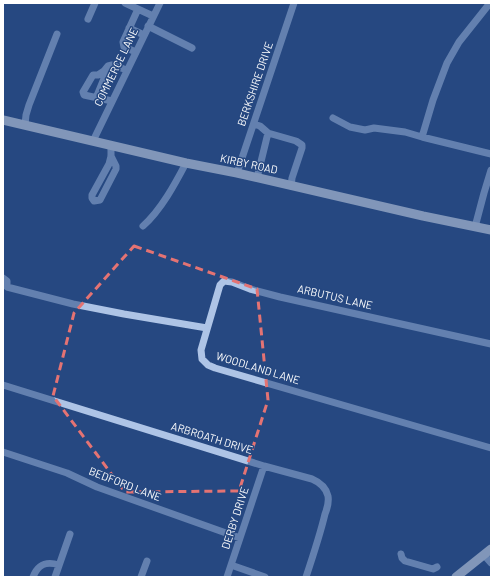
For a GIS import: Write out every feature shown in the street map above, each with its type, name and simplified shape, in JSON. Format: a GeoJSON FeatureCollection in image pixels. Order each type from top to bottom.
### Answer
{"type":"FeatureCollection","features":[{"type":"Feature","properties":{"kind":"main road","name":"KIRBY ROAD"},"geometry":{"type":"LineString","coordinates":[[3,120],[186,163],[491,230]]}},
{"type":"Feature","properties":{"kind":"main road"},"geometry":{"type":"LineString","coordinates":[[456,577],[488,552]]}},
{"type":"Feature","properties":{"kind":"street"},"geometry":{"type":"LineString","coordinates":[[88,19],[96,3]]}},
{"type":"Feature","properties":{"kind":"street"},"geometry":{"type":"LineString","coordinates":[[125,3],[153,16]]}},
{"type":"Feature","properties":{"kind":"street","name":"COMMERCE LANE"},"geometry":{"type":"LineString","coordinates":[[93,141],[160,3]]}},
{"type":"Feature","properties":{"kind":"street","name":"BERKSHIRE DRIVE"},"geometry":{"type":"LineString","coordinates":[[237,173],[294,3]]}},
{"type":"Feature","properties":{"kind":"street"},"geometry":{"type":"LineString","coordinates":[[422,137],[433,100],[447,63],[459,42],[490,3]]}},
{"type":"Feature","properties":{"kind":"street"},"geometry":{"type":"LineString","coordinates":[[136,52],[124,47],[123,42],[138,9]]}},
{"type":"Feature","properties":{"kind":"street"},"geometry":{"type":"LineString","coordinates":[[148,26],[192,48]]}},
{"type":"Feature","properties":{"kind":"street"},"geometry":{"type":"LineString","coordinates":[[130,28],[144,35]]}},
{"type":"Feature","properties":{"kind":"street"},"geometry":{"type":"LineString","coordinates":[[25,125],[27,112],[57,34]]}},
{"type":"Feature","properties":{"kind":"street"},"geometry":{"type":"LineString","coordinates":[[112,102],[84,95],[83,92],[93,75],[98,75],[108,66],[112,65],[127,70]]}},
{"type":"Feature","properties":{"kind":"street"},"geometry":{"type":"LineString","coordinates":[[96,98],[105,76],[104,71]]}},
{"type":"Feature","properties":{"kind":"street"},"geometry":{"type":"LineString","coordinates":[[333,118],[350,127],[364,130],[374,128],[405,132],[491,154]]}},
{"type":"Feature","properties":{"kind":"street"},"geometry":{"type":"LineString","coordinates":[[254,124],[260,126],[268,133],[302,145],[291,186]]}},
{"type":"Feature","properties":{"kind":"street"},"geometry":{"type":"LineString","coordinates":[[257,178],[268,133]]}},
{"type":"Feature","properties":{"kind":"street"},"geometry":{"type":"LineString","coordinates":[[111,156],[116,169],[100,200],[94,201],[92,195],[109,164],[112,146]]}},
{"type":"Feature","properties":{"kind":"street"},"geometry":{"type":"LineString","coordinates":[[143,226],[152,218],[160,207],[186,163]]}},
{"type":"Feature","properties":{"kind":"street"},"geometry":{"type":"LineString","coordinates":[[475,227],[491,170]]}},
{"type":"Feature","properties":{"kind":"street"},"geometry":{"type":"LineString","coordinates":[[3,278],[7,281],[7,287],[80,305],[207,328]]}},
{"type":"Feature","properties":{"kind":"street","name":"ARBUTUS LANE"},"geometry":{"type":"LineString","coordinates":[[207,328],[220,285],[224,281],[232,282],[250,289],[491,344]]}},
{"type":"Feature","properties":{"kind":"street","name":"WOODLAND LANE"},"geometry":{"type":"LineString","coordinates":[[207,328],[201,350],[201,356],[204,362],[208,365],[491,448]]}},
{"type":"Feature","properties":{"kind":"street","name":"ARBROATH DRIVE"},"geometry":{"type":"LineString","coordinates":[[3,385],[317,481],[323,486],[328,496],[328,502],[306,577]]}},
{"type":"Feature","properties":{"kind":"street","name":"BEDFORD LANE"},"geometry":{"type":"LineString","coordinates":[[3,452],[68,473],[97,487],[240,538]]}},
{"type":"Feature","properties":{"kind":"street","name":"DERBY DRIVE"},"geometry":{"type":"LineString","coordinates":[[227,577],[264,466]]}},
{"type":"Feature","properties":{"kind":"street"},"geometry":{"type":"LineString","coordinates":[[55,577],[70,534]]}},
{"type":"Feature","properties":{"kind":"street"},"geometry":{"type":"LineString","coordinates":[[488,552],[491,563]]}},
{"type":"Feature","properties":{"kind":"street"},"geometry":{"type":"LineString","coordinates":[[401,554],[405,561],[433,569],[437,567]]}},
{"type":"Feature","properties":{"kind":"street"},"geometry":{"type":"LineString","coordinates":[[141,577],[147,561]]}},
{"type":"Feature","properties":{"kind":"street"},"geometry":{"type":"LineString","coordinates":[[33,577],[36,570],[41,566],[50,563],[59,565]]}},
{"type":"Feature","properties":{"kind":"street"},"geometry":{"type":"LineString","coordinates":[[231,565],[265,577]]}},
{"type":"Feature","properties":{"kind":"highlighted area"},"geometry":{"type":"Polygon","coordinates":[[[134,246],[257,289],[268,400],[239,491],[125,492],[53,396],[74,313],[134,246]]]}}]}
